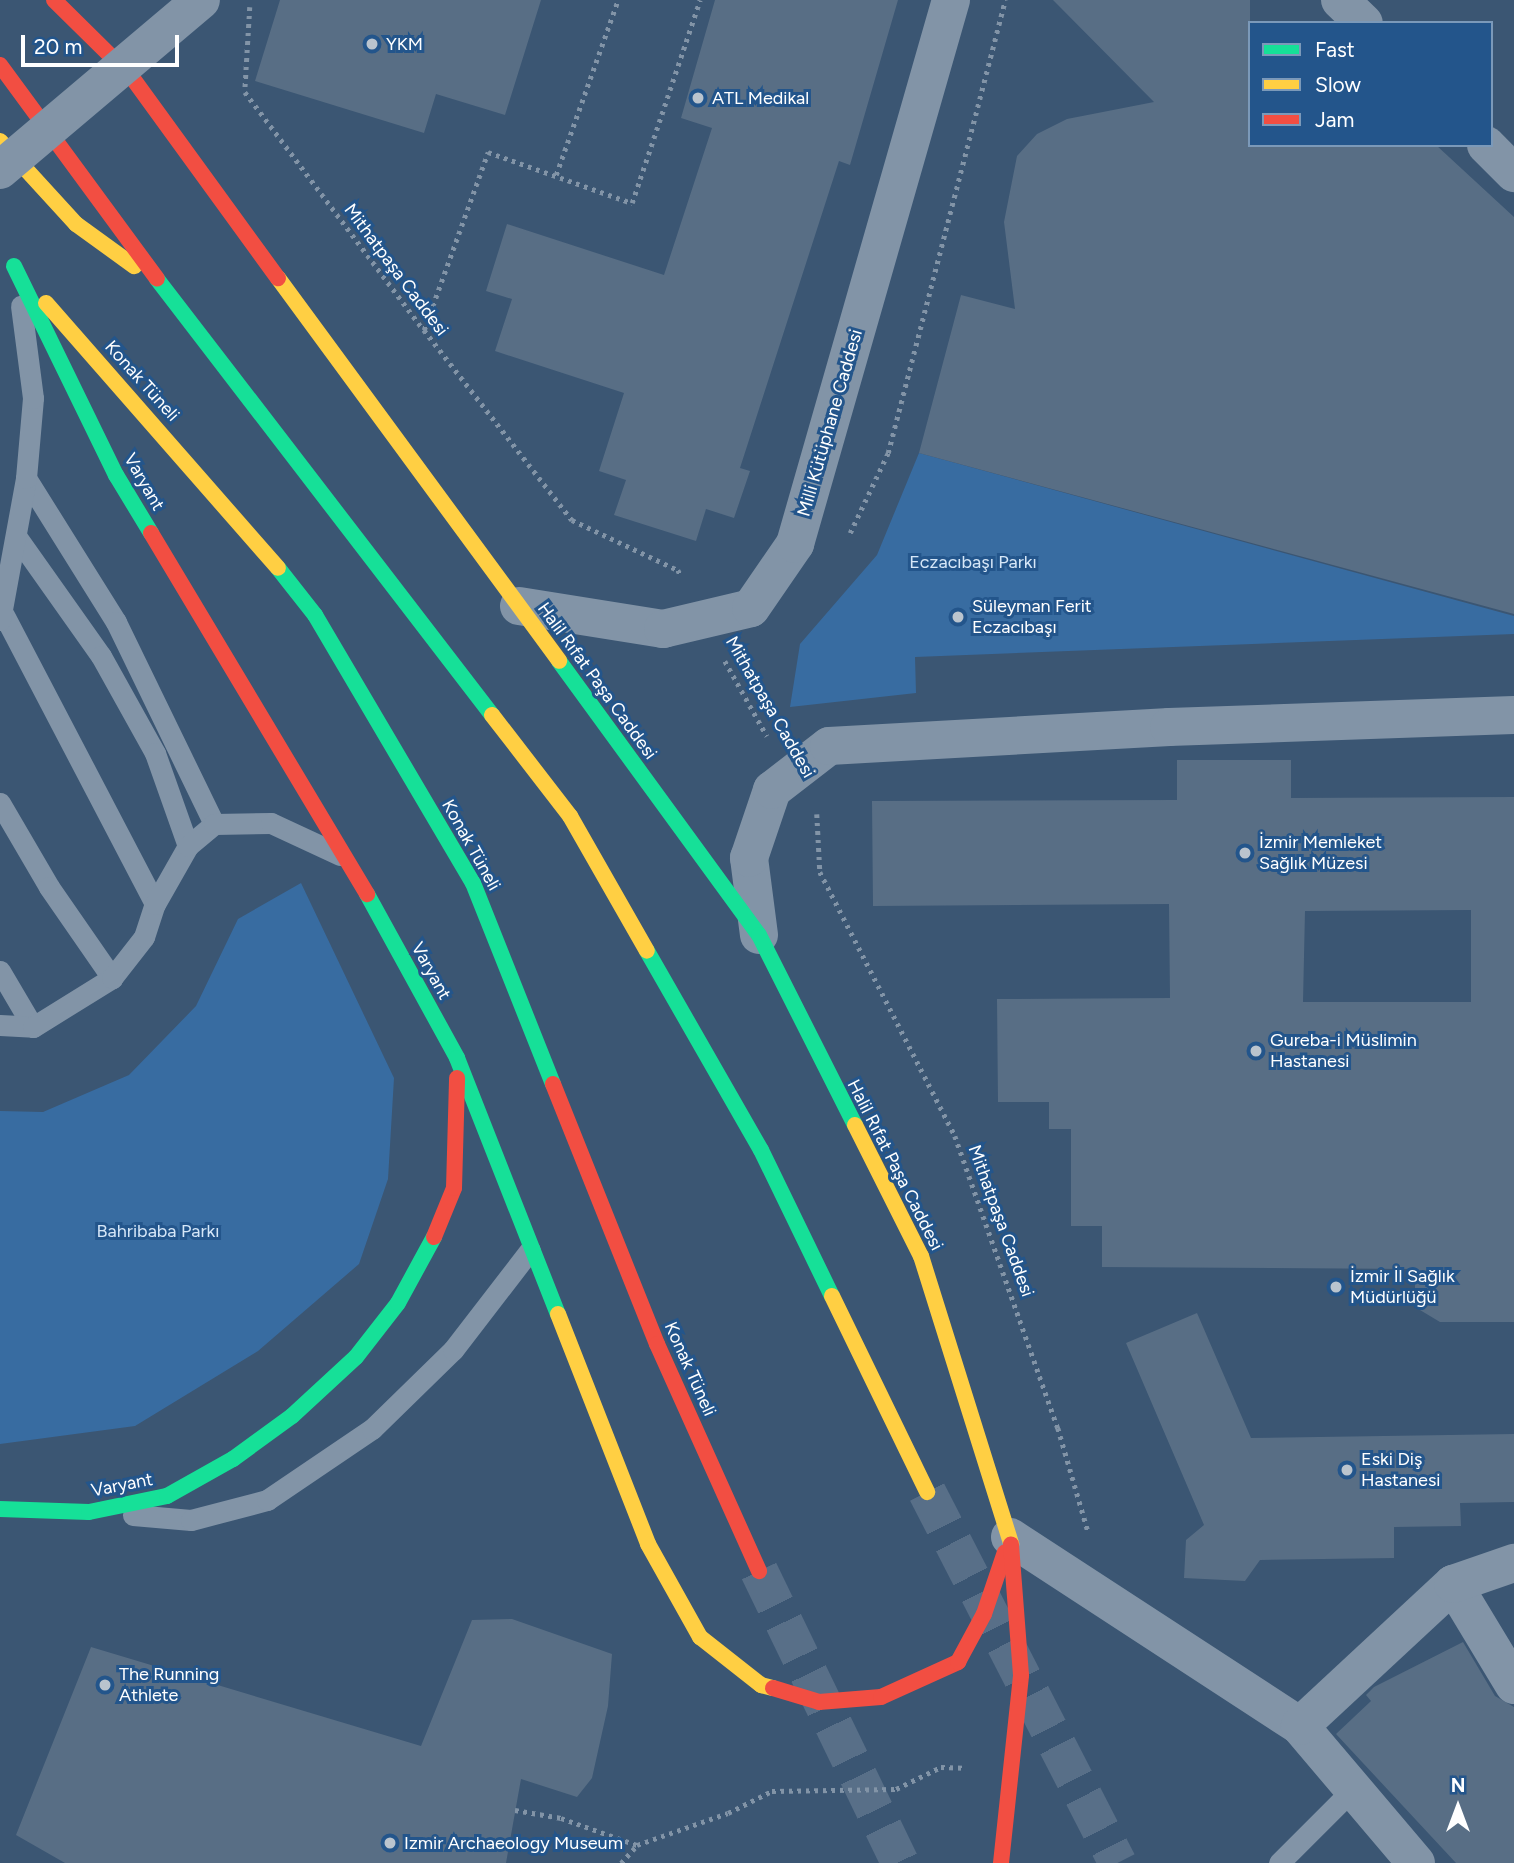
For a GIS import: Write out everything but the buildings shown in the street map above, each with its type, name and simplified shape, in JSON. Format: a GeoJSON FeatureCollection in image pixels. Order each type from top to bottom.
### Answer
{"type":"FeatureCollection","features":[{"type":"Feature","properties":{"kind":"main road","name":"Halil Rıfat Paşa Caddesi"},"geometry":{"type":"LineString","coordinates":[[54,0],[131,76],[759,935],[921,1256],[1010,1537],[1021,1675],[1001,1863]]}},
{"type":"Feature","properties":{"kind":"main road"},"geometry":{"type":"LineString","coordinates":[[0,65],[162,286],[570,816],[761,1150],[927,1492]]}},
{"type":"Feature","properties":{"kind":"main road"},"geometry":{"type":"LineString","coordinates":[[0,141],[76,224],[162,286]]}},
{"type":"Feature","properties":{"kind":"main road","name":"Varyant"},"geometry":{"type":"LineString","coordinates":[[0,1509],[89,1512],[167,1496],[233,1459],[292,1416],[356,1357],[398,1303],[424,1260],[454,1188],[457,1058],[347,858],[116,475],[7,259]]}},
{"type":"Feature","properties":{"kind":"main road","name":"Konak Tüneli"},"geometry":{"type":"LineString","coordinates":[[7,259],[240,521],[315,615],[473,883],[657,1344],[759,1571]]}},
{"type":"Feature","properties":{"kind":"main road"},"geometry":{"type":"LineString","coordinates":[[457,1058],[530,1251],[587,1379],[648,1544],[700,1637],[761,1685],[819,1702],[881,1697],[958,1662],[984,1614],[1010,1537]]}},
{"type":"Feature","properties":{"kind":"street"},"geometry":{"type":"LineString","coordinates":[[0,170],[201,0]]}},
{"type":"Feature","properties":{"kind":"street","name":"Milli Kütüphane Caddesi"},"geometry":{"type":"LineString","coordinates":[[519,606],[663,629],[751,608],[795,544],[951,0]]}},
{"type":"Feature","properties":{"kind":"street"},"geometry":{"type":"LineString","coordinates":[[1488,147],[1514,173]]}},
{"type":"Feature","properties":{"kind":"street"},"geometry":{"type":"LineString","coordinates":[[759,935],[749,858],[772,790],[829,746],[1169,727],[1514,715]]}},
{"type":"Feature","properties":{"kind":"street"},"geometry":{"type":"LineString","coordinates":[[1010,1537],[1300,1726],[1416,1863]]}},
{"type":"Feature","properties":{"kind":"street"},"geometry":{"type":"LineString","coordinates":[[1300,1726],[1453,1584],[1514,1563]]}},
{"type":"Feature","properties":{"kind":"street"},"geometry":{"type":"LineString","coordinates":[[1453,1584],[1514,1685]]}},
{"type":"Feature","properties":{"kind":"lane"},"geometry":{"type":"LineString","coordinates":[[76,0],[131,76]]}},
{"type":"Feature","properties":{"kind":"lane"},"geometry":{"type":"LineString","coordinates":[[7,259],[33,398],[26,478],[2,617],[155,904]]}},
{"type":"Feature","properties":{"kind":"lane"},"geometry":{"type":"LineString","coordinates":[[26,478],[116,622],[214,824]]}},
{"type":"Feature","properties":{"kind":"lane"},"geometry":{"type":"LineString","coordinates":[[16,536],[101,656],[155,753],[188,846]]}},
{"type":"Feature","properties":{"kind":"lane"},"geometry":{"type":"LineString","coordinates":[[0,803],[49,887],[112,978]]}},
{"type":"Feature","properties":{"kind":"lane"},"geometry":{"type":"LineString","coordinates":[[0,1025],[33,1027],[112,978],[145,936],[155,904],[188,846],[214,824],[271,823],[347,858]]}},
{"type":"Feature","properties":{"kind":"lane"},"geometry":{"type":"LineString","coordinates":[[0,971],[33,1027]]}},
{"type":"Feature","properties":{"kind":"lane"},"geometry":{"type":"LineString","coordinates":[[89,1512],[191,1520],[267,1500],[372,1429],[453,1350],[530,1251]]}},
{"type":"Feature","properties":{"kind":"lane"},"geometry":{"type":"LineString","coordinates":[[1279,1863],[1353,1789]]}},
{"type":"Feature","properties":{"kind":"path","name":"Mithatpaşa Caddesi"},"geometry":{"type":"LineString","coordinates":[[251,0],[245,92],[424,330],[572,520],[678,570],[791,775],[818,815],[820,872],[955,1136],[1058,1428],[1090,1537],[1101,1597]]}},
{"type":"Feature","properties":{"kind":"path"},"geometry":{"type":"LineString","coordinates":[[556,175],[618,0]]}},
{"type":"Feature","properties":{"kind":"path"},"geometry":{"type":"LineString","coordinates":[[424,330],[488,152],[632,203],[700,0]]}},
{"type":"Feature","properties":{"kind":"path"},"geometry":{"type":"LineString","coordinates":[[621,1863],[637,1845],[728,1813],[772,1791],[896,1789],[942,1767],[978,1769]]}},
{"type":"Feature","properties":{"kind":"path"},"geometry":{"type":"LineString","coordinates":[[515,1810],[561,1818],[637,1845]]}},
{"type":"Feature","properties":{"kind":"green space","name":"Eczacıbaşı Parkı"},"geometry":{"type":"Polygon","coordinates":[[[919,453],[1514,616],[1514,634],[915,657],[916,693],[790,707],[800,644],[877,555],[919,453]]]}},
{"type":"Feature","properties":{"kind":"green space","name":"Bahribaba Parkı"},"geometry":{"type":"Polygon","coordinates":[[[301,883],[394,1078],[388,1179],[359,1264],[258,1351],[135,1426],[0,1444],[0,1111],[43,1112],[129,1075],[196,1006],[238,919],[301,883]]]}},
{"type":"Feature","properties":{"kind":"tunnel"},"geometry":{"type":"LineString","coordinates":[[927,1492],[1118,1863]]}},
{"type":"Feature","properties":{"kind":"tunnel"},"geometry":{"type":"LineString","coordinates":[[759,1571],[900,1863]]}},
{"type":"Feature","properties":{"kind":"traffic: fast"},"geometry":{"type":"LineString","coordinates":[[14,266],[116,475],[151,533]]}},
{"type":"Feature","properties":{"kind":"traffic: fast"},"geometry":{"type":"LineString","coordinates":[[157,279],[492,715]]}},
{"type":"Feature","properties":{"kind":"traffic: fast"},"geometry":{"type":"LineString","coordinates":[[278,568],[315,615],[473,883],[553,1084]]}},
{"type":"Feature","properties":{"kind":"traffic: fast"},"geometry":{"type":"LineString","coordinates":[[559,661],[759,935],[855,1125]]}},
{"type":"Feature","properties":{"kind":"traffic: fast"},"geometry":{"type":"LineString","coordinates":[[367,894],[457,1058],[558,1314]]}},
{"type":"Feature","properties":{"kind":"traffic: fast"},"geometry":{"type":"LineString","coordinates":[[647,951],[761,1150],[832,1296]]}},
{"type":"Feature","properties":{"kind":"traffic: fast"},"geometry":{"type":"LineString","coordinates":[[0,1509],[89,1512],[167,1496],[233,1459],[292,1416],[356,1357],[398,1303],[434,1237]]}},
{"type":"Feature","properties":{"kind":"traffic: slow"},"geometry":{"type":"LineString","coordinates":[[0,141],[76,224],[134,266]]}},
{"type":"Feature","properties":{"kind":"traffic: slow"},"geometry":{"type":"LineString","coordinates":[[278,278],[559,661]]}},
{"type":"Feature","properties":{"kind":"traffic: slow"},"geometry":{"type":"LineString","coordinates":[[46,303],[278,568]]}},
{"type":"Feature","properties":{"kind":"traffic: slow"},"geometry":{"type":"LineString","coordinates":[[492,715],[570,816],[647,951]]}},
{"type":"Feature","properties":{"kind":"traffic: slow"},"geometry":{"type":"LineString","coordinates":[[855,1125],[921,1256],[1011,1544]]}},
{"type":"Feature","properties":{"kind":"traffic: slow"},"geometry":{"type":"LineString","coordinates":[[832,1296],[927,1492]]}},
{"type":"Feature","properties":{"kind":"traffic: slow"},"geometry":{"type":"LineString","coordinates":[[558,1314],[648,1544],[700,1637],[761,1685],[773,1688]]}},
{"type":"Feature","properties":{"kind":"traffic: jam"},"geometry":{"type":"LineString","coordinates":[[54,0],[131,76],[278,278]]}},
{"type":"Feature","properties":{"kind":"traffic: jam"},"geometry":{"type":"LineString","coordinates":[[0,65],[157,279]]}},
{"type":"Feature","properties":{"kind":"traffic: jam"},"geometry":{"type":"LineString","coordinates":[[151,533],[367,894]]}},
{"type":"Feature","properties":{"kind":"traffic: jam"},"geometry":{"type":"LineString","coordinates":[[434,1237],[454,1188],[457,1078]]}},
{"type":"Feature","properties":{"kind":"traffic: jam"},"geometry":{"type":"LineString","coordinates":[[553,1084],[657,1344],[759,1571]]}},
{"type":"Feature","properties":{"kind":"traffic: jam"},"geometry":{"type":"LineString","coordinates":[[1001,1863],[1021,1675],[1011,1544]]}},
{"type":"Feature","properties":{"kind":"traffic: jam"},"geometry":{"type":"LineString","coordinates":[[773,1688],[819,1702],[881,1697],[958,1662],[984,1614],[1005,1552]]}},
{"type":"Feature","properties":{"kind":"place","name":"YKM"},"geometry":{"type":"Point","coordinates":[372,44]}},
{"type":"Feature","properties":{"kind":"place","name":"ATL Medikal"},"geometry":{"type":"Point","coordinates":[698,98]}},
{"type":"Feature","properties":{"kind":"place","name":"Süleyman Ferit Eczacıbaşı"},"geometry":{"type":"Point","coordinates":[958,617]}},
{"type":"Feature","properties":{"kind":"place","name":"İzmir Memleket Sağlık Müzesi"},"geometry":{"type":"Point","coordinates":[1245,853]}},
{"type":"Feature","properties":{"kind":"place","name":"Gureba-i Müslimin Hastanesi"},"geometry":{"type":"Point","coordinates":[1256,1051]}},
{"type":"Feature","properties":{"kind":"place","name":"İzmir İl Sağlık Müdürlüğü"},"geometry":{"type":"Point","coordinates":[1336,1287]}},
{"type":"Feature","properties":{"kind":"place","name":"Eski Diş Hastanesi"},"geometry":{"type":"Point","coordinates":[1347,1470]}},
{"type":"Feature","properties":{"kind":"place","name":"The Running Athlete"},"geometry":{"type":"Point","coordinates":[105,1685]}},
{"type":"Feature","properties":{"kind":"place","name":"Izmir Archaeology Museum"},"geometry":{"type":"Point","coordinates":[390,1843]}}]}
